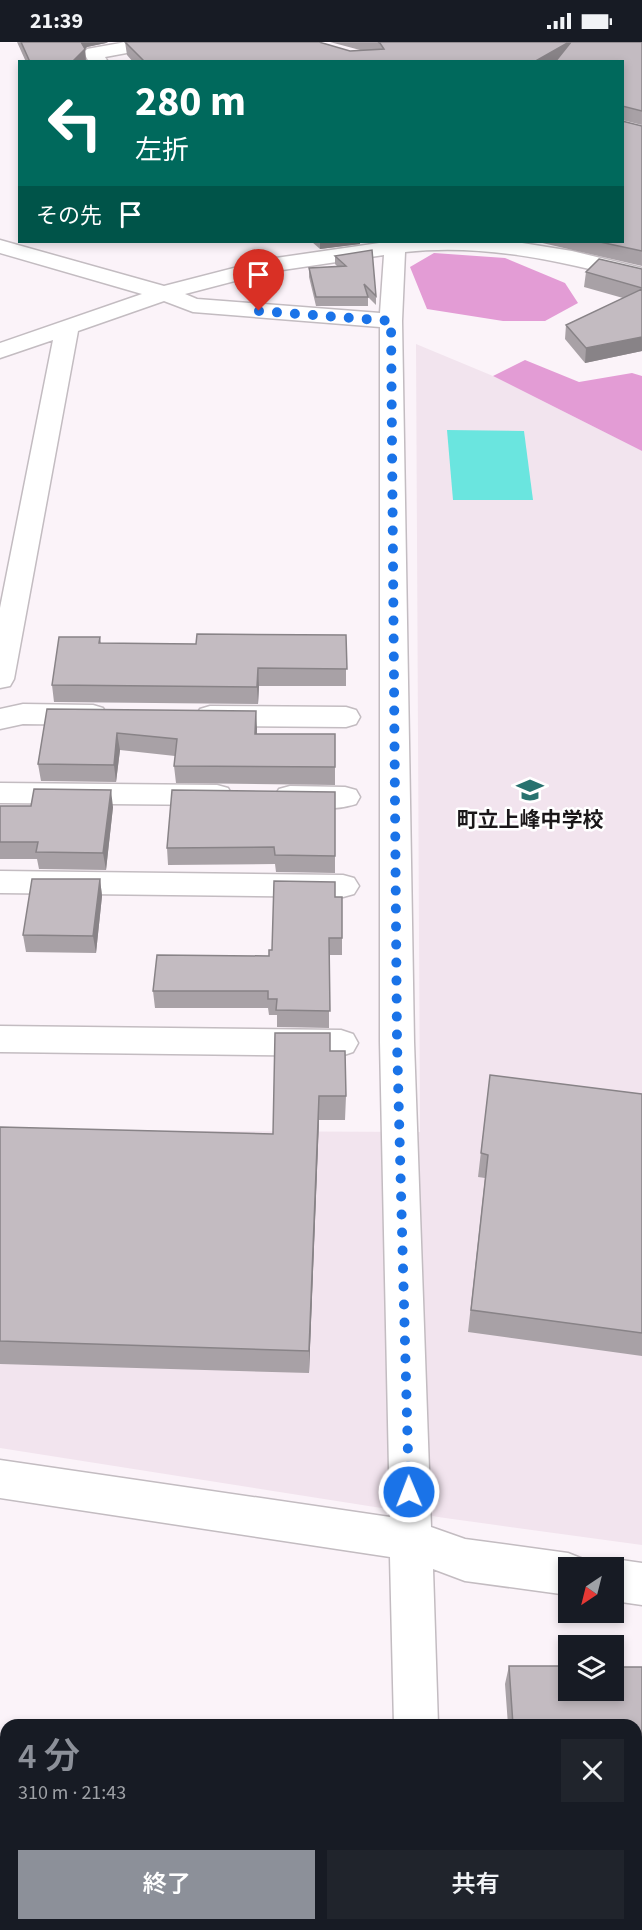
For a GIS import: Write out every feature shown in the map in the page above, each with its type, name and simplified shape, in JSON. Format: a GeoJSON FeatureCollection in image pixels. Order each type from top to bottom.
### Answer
{"type":"FeatureCollection","features":[{"type":"Feature","properties":{"kind":"street"},"geometry":{"type":"LineString","coordinates":[[98,60],[93,53],[159,42]]}},
{"type":"Feature","properties":{"kind":"street"},"geometry":{"type":"LineString","coordinates":[[0,351],[164,293],[242,272],[334,254],[453,243],[522,248],[591,261],[642,274]]}},
{"type":"Feature","properties":{"kind":"street"},"geometry":{"type":"LineString","coordinates":[[0,246],[164,293],[194,305],[391,321]]}},
{"type":"Feature","properties":{"kind":"street"},"geometry":{"type":"LineString","coordinates":[[395,247],[391,321],[397,1042],[416,1719]]}},
{"type":"Feature","properties":{"kind":"street"},"geometry":{"type":"LineString","coordinates":[[0,679],[10,580],[67,329]]}},
{"type":"Feature","properties":{"kind":"street"},"geometry":{"type":"LineString","coordinates":[[0,719],[23,714],[119,715]]}},
{"type":"Feature","properties":{"kind":"street"},"geometry":{"type":"LineString","coordinates":[[179,716],[346,717]]}},
{"type":"Feature","properties":{"kind":"street"},"geometry":{"type":"LineString","coordinates":[[0,793],[345,797]]}},
{"type":"Feature","properties":{"kind":"street"},"geometry":{"type":"LineString","coordinates":[[0,882],[343,886]]}},
{"type":"Feature","properties":{"kind":"street"},"geometry":{"type":"LineString","coordinates":[[0,1040],[341,1043]]}},
{"type":"Feature","properties":{"kind":"street"},"geometry":{"type":"LineString","coordinates":[[0,1479],[410,1540],[465,1560],[558,1573]]}},
{"type":"Feature","properties":{"kind":"street"},"geometry":{"type":"LineString","coordinates":[[624,1581],[642,1584]]}},
{"type":"Feature","properties":{"kind":"shaded area"},"geometry":{"type":"Polygon","coordinates":[[[434,253],[505,258],[565,283],[578,303],[545,321],[503,321],[427,309],[410,267],[434,253]]]}},
{"type":"Feature","properties":{"kind":"shaded area","name":"町立上峰中学校"},"geometry":{"type":"Polygon","coordinates":[[[416,344],[493,376],[642,451],[642,1545],[445,1518],[0,1448],[0,1130],[420,1132],[416,344]]]}},
{"type":"Feature","properties":{"kind":"shaded area"},"geometry":{"type":"Polygon","coordinates":[[[525,360],[579,382],[632,373],[642,376],[642,451],[493,376],[525,360]]]}},
{"type":"Feature","properties":{"kind":"water"},"geometry":{"type":"Polygon","coordinates":[[[447,430],[524,431],[533,500],[453,500],[447,430]]]}},
{"type":"Feature","properties":{"kind":"building"},"geometry":{"type":"Polygon","coordinates":[[[21,42],[81,42],[85,49],[74,60],[29,60],[21,42]]]}},
{"type":"Feature","properties":{"kind":"building"},"geometry":{"type":"Polygon","coordinates":[[[125,42],[319,42],[350,51],[384,49],[378,42],[569,42],[538,60],[143,60],[125,42]]]}},
{"type":"Feature","properties":{"kind":"building"},"geometry":{"type":"Polygon","coordinates":[[[571,42],[642,42],[642,111],[624,106],[624,60],[557,60],[571,42]]]}},
{"type":"Feature","properties":{"kind":"building"},"geometry":{"type":"Polygon","coordinates":[[[624,122],[642,126],[642,251],[605,243],[624,243],[624,122]]]}},
{"type":"Feature","properties":{"kind":"building"},"geometry":{"type":"Polygon","coordinates":[[[372,250],[376,296],[364,284],[368,297],[316,297],[309,268],[346,266],[335,256],[372,250]]]}},
{"type":"Feature","properties":{"kind":"building"},"geometry":{"type":"Polygon","coordinates":[[[599,259],[642,269],[642,288],[586,272],[599,259]]]}},
{"type":"Feature","properties":{"kind":"building"},"geometry":{"type":"Polygon","coordinates":[[[642,289],[642,337],[586,348],[566,325],[642,289]]]}},
{"type":"Feature","properties":{"kind":"building"},"geometry":{"type":"Polygon","coordinates":[[[197,634],[346,635],[347,669],[258,668],[257,687],[52,685],[59,637],[100,637],[99,643],[196,644],[197,634]]]}},
{"type":"Feature","properties":{"kind":"building"},"geometry":{"type":"Polygon","coordinates":[[[47,709],[256,711],[255,734],[335,734],[335,767],[174,766],[177,739],[117,733],[114,765],[38,764],[47,709]]]}},
{"type":"Feature","properties":{"kind":"building"},"geometry":{"type":"Polygon","coordinates":[[[34,789],[111,790],[103,853],[36,852],[38,842],[0,842],[0,806],[31,806],[34,789]]]}},
{"type":"Feature","properties":{"kind":"building"},"geometry":{"type":"Polygon","coordinates":[[[172,790],[335,792],[335,856],[275,855],[274,847],[167,848],[172,790]]]}},
{"type":"Feature","properties":{"kind":"building"},"geometry":{"type":"Polygon","coordinates":[[[32,879],[100,879],[93,936],[23,935],[32,879]]]}},
{"type":"Feature","properties":{"kind":"building"},"geometry":{"type":"Polygon","coordinates":[[[274,881],[335,882],[335,897],[342,897],[342,938],[329,938],[330,1011],[276,1010],[277,999],[268,999],[268,991],[153,991],[157,955],[269,956],[269,950],[272,950],[274,881]]]}},
{"type":"Feature","properties":{"kind":"building"},"geometry":{"type":"Polygon","coordinates":[[[275,1033],[330,1033],[330,1051],[345,1051],[346,1096],[319,1096],[309,1351],[0,1341],[0,1127],[273,1134],[275,1033]]]}},
{"type":"Feature","properties":{"kind":"building"},"geometry":{"type":"Polygon","coordinates":[[[490,1075],[642,1094],[642,1333],[471,1310],[488,1155],[481,1153],[490,1075]]]}},
{"type":"Feature","properties":{"kind":"building"},"geometry":{"type":"Polygon","coordinates":[[[509,1666],[558,1666],[558,1701],[624,1701],[624,1667],[642,1667],[642,1719],[513,1719],[509,1666]]]}},
{"type":"Feature","properties":{"kind":"place","name":"町立上峰中学校"},"geometry":{"type":"Point","coordinates":[530,790]}},
{"type":"Feature","properties":{"kind":"route"},"geometry":{"type":"LineString","coordinates":[[259,311],[391,321],[397,1042],[409,1492]]}}]}
